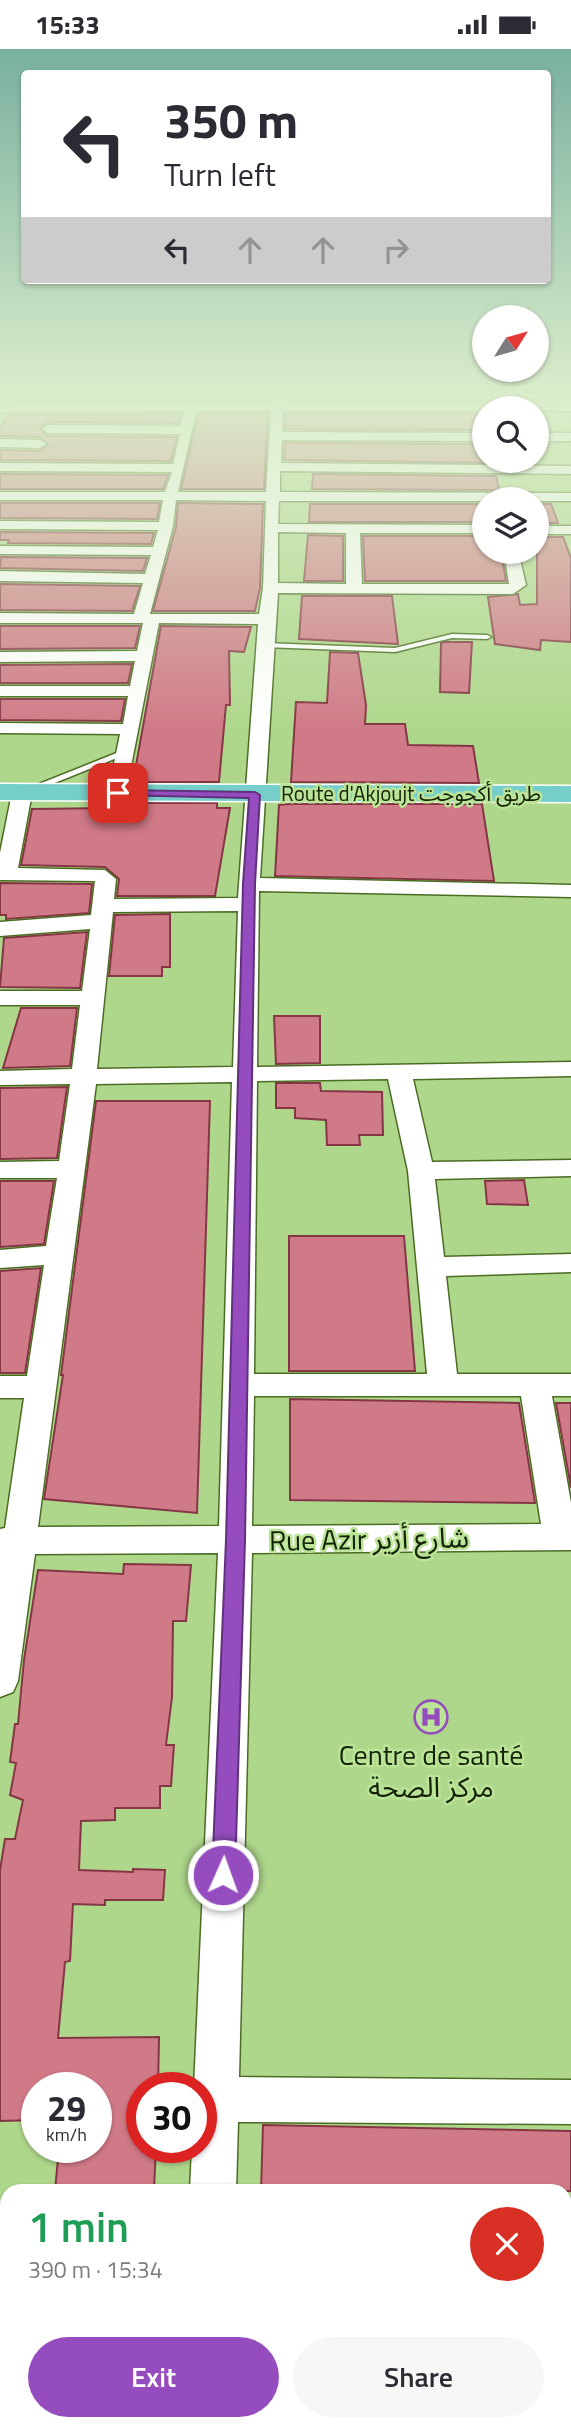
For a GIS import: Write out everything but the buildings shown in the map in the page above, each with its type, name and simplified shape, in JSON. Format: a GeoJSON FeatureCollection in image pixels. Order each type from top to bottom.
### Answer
{"type":"FeatureCollection","features":[{"type":"Feature","properties":{"kind":"highway","name":"Route d'Akjoujt طريق أكجوجت"},"geometry":{"type":"LineString","coordinates":[[11,792],[255,795],[571,794]]}},
{"type":"Feature","properties":{"kind":"street"},"geometry":{"type":"LineString","coordinates":[[118,793],[145,656],[146,619],[152,579],[168,508]]}},
{"type":"Feature","properties":{"kind":"street"},"geometry":{"type":"LineString","coordinates":[[217,2072],[235,1540],[248,894],[264,645],[271,588],[272,508]]}},
{"type":"Feature","properties":{"kind":"street"},"geometry":{"type":"LineString","coordinates":[[0,523],[166,526]]}},
{"type":"Feature","properties":{"kind":"street"},"geometry":{"type":"LineString","coordinates":[[271,528],[472,529]]}},
{"type":"Feature","properties":{"kind":"street"},"geometry":{"type":"LineString","coordinates":[[352,529],[354,589]]}},
{"type":"Feature","properties":{"kind":"street"},"geometry":{"type":"LineString","coordinates":[[549,530],[571,530]]}},
{"type":"Feature","properties":{"kind":"street"},"geometry":{"type":"LineString","coordinates":[[0,550],[160,551]]}},
{"type":"Feature","properties":{"kind":"street"},"geometry":{"type":"LineString","coordinates":[[271,588],[513,589],[518,585],[514,564]]}},
{"type":"Feature","properties":{"kind":"street"},"geometry":{"type":"LineString","coordinates":[[0,576],[152,579]]}},
{"type":"Feature","properties":{"kind":"street"},"geometry":{"type":"LineString","coordinates":[[0,618],[266,619]]}},
{"type":"Feature","properties":{"kind":"street"},"geometry":{"type":"LineString","coordinates":[[0,657],[145,656]]}},
{"type":"Feature","properties":{"kind":"street"},"geometry":{"type":"LineString","coordinates":[[0,691],[138,691]]}},
{"type":"Feature","properties":{"kind":"street"},"geometry":{"type":"LineString","coordinates":[[0,729],[131,729]]}},
{"type":"Feature","properties":{"kind":"street"},"geometry":{"type":"LineString","coordinates":[[0,1681],[10,1541],[41,1387],[84,1077],[106,879],[102,875],[3,874],[11,792]]}},
{"type":"Feature","properties":{"kind":"street"},"geometry":{"type":"LineString","coordinates":[[0,929],[248,894],[571,891]]}},
{"type":"Feature","properties":{"kind":"street"},"geometry":{"type":"LineString","coordinates":[[0,998],[93,998]]}},
{"type":"Feature","properties":{"kind":"street"},"geometry":{"type":"LineString","coordinates":[[0,1078],[571,1069]]}},
{"type":"Feature","properties":{"kind":"street"},"geometry":{"type":"LineString","coordinates":[[399,1073],[421,1171],[443,1385]]}},
{"type":"Feature","properties":{"kind":"street"},"geometry":{"type":"LineString","coordinates":[[421,1171],[571,1168]]}},
{"type":"Feature","properties":{"kind":"street"},"geometry":{"type":"LineString","coordinates":[[0,1170],[71,1169]]}},
{"type":"Feature","properties":{"kind":"street"},"geometry":{"type":"LineString","coordinates":[[0,1259],[59,1255]]}},
{"type":"Feature","properties":{"kind":"street"},"geometry":{"type":"LineString","coordinates":[[430,1267],[571,1263]]}},
{"type":"Feature","properties":{"kind":"street"},"geometry":{"type":"LineString","coordinates":[[238,1385],[571,1385]]}},
{"type":"Feature","properties":{"kind":"street"},"geometry":{"type":"LineString","coordinates":[[535,1385],[565,1537]]}},
{"type":"Feature","properties":{"kind":"street"},"geometry":{"type":"LineString","coordinates":[[0,1387],[41,1387]]}},
{"type":"Feature","properties":{"kind":"street","name":"Rue Azir شارع أزير"},"geometry":{"type":"LineString","coordinates":[[10,1541],[565,1537]]}},
{"type":"Feature","properties":{"kind":"street"},"geometry":{"type":"LineString","coordinates":[[217,2099],[571,2102]]}},
{"type":"Feature","properties":{"kind":"street"},"geometry":{"type":"LineString","coordinates":[[212,2184],[213,2163]]}},
{"type":"Feature","properties":{"kind":"lane"},"geometry":{"type":"LineString","coordinates":[[264,645],[396,650],[452,636],[486,637]]}},
{"type":"Feature","properties":{"kind":"lane"},"geometry":{"type":"LineString","coordinates":[[11,792],[127,752]]}},
{"type":"Feature","properties":{"kind":"place","name":"Centre de santé مركز الصحة"},"geometry":{"type":"Point","coordinates":[431,1717]}},
{"type":"Feature","properties":{"kind":"route"},"geometry":{"type":"LineString","coordinates":[[118,793],[255,795],[249,884],[235,1540],[223,1875]]}}]}
